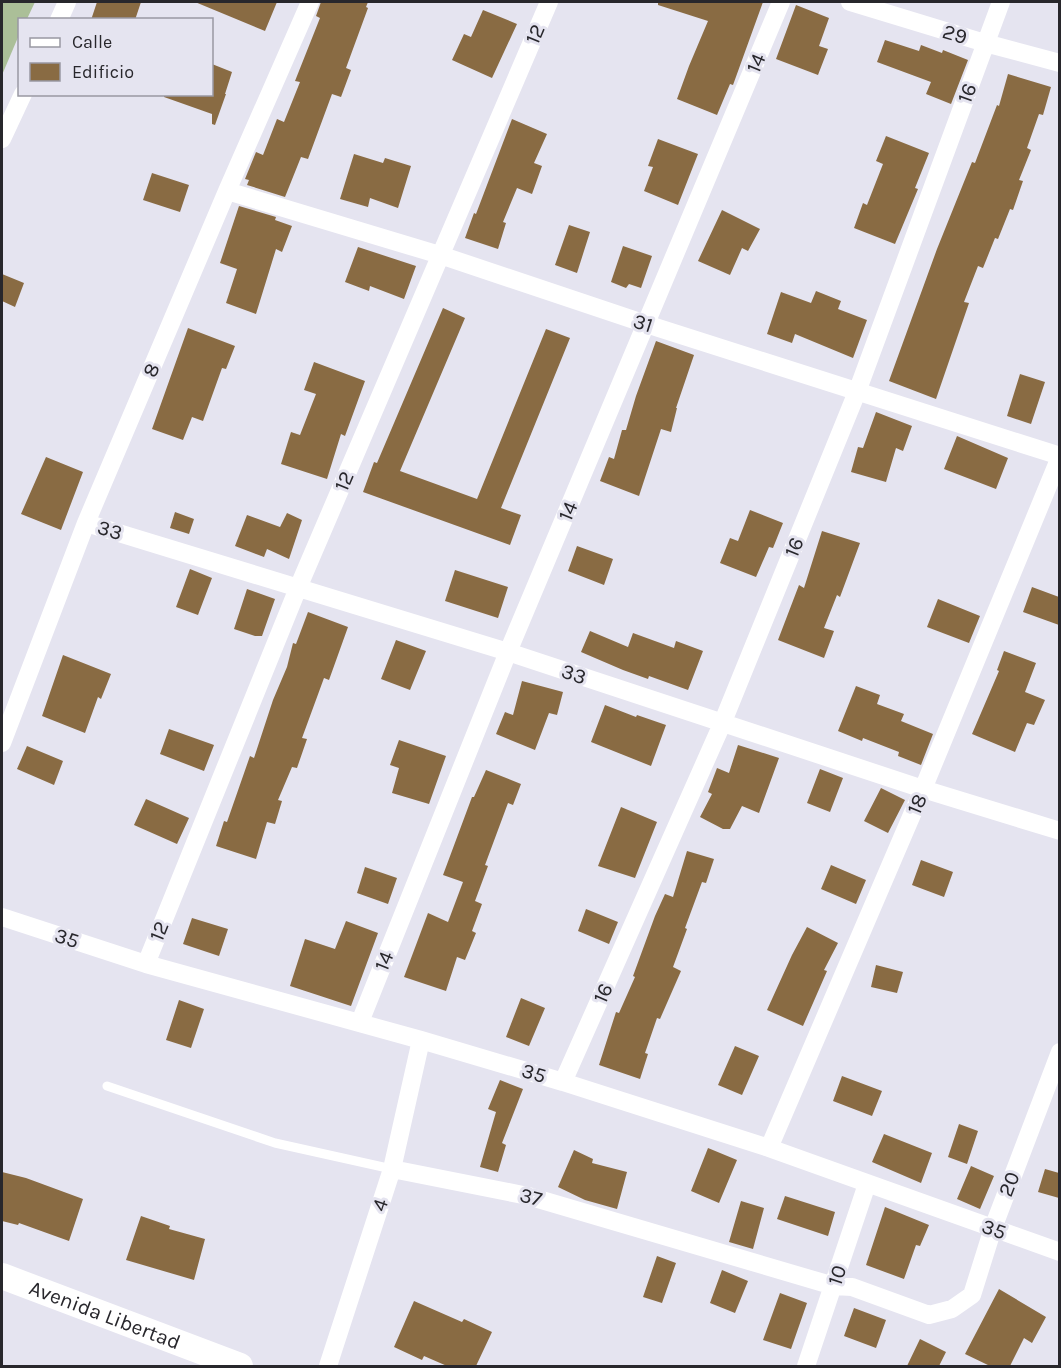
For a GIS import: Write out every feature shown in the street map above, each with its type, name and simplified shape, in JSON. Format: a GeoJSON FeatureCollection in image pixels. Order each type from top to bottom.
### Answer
{"type":"FeatureCollection","features":[{"type":"Feature","properties":{"kind":"main road","name":"Avenida Libertad"},"geometry":{"type":"LineString","coordinates":[[2,1276],[240,1366]]}},
{"type":"Feature","properties":{"kind":"street"},"geometry":{"type":"LineString","coordinates":[[60,18],[67,2]]}},
{"type":"Feature","properties":{"kind":"street","name":"8"},"geometry":{"type":"LineString","coordinates":[[2,743],[86,523],[310,2]]}},
{"type":"Feature","properties":{"kind":"street","name":"12"},"geometry":{"type":"LineString","coordinates":[[146,964],[298,588],[549,2]]}},
{"type":"Feature","properties":{"kind":"street","name":"14"},"geometry":{"type":"LineString","coordinates":[[360,1023],[508,652],[781,2]]}},
{"type":"Feature","properties":{"kind":"street","name":"29"},"geometry":{"type":"LineString","coordinates":[[851,2],[1059,63]]}},
{"type":"Feature","properties":{"kind":"street","name":"16"},"geometry":{"type":"LineString","coordinates":[[563,1082],[722,724],[857,392],[1001,2]]}},
{"type":"Feature","properties":{"kind":"street"},"geometry":{"type":"LineString","coordinates":[[2,139],[22,96]]}},
{"type":"Feature","properties":{"kind":"street","name":"31"},"geometry":{"type":"LineString","coordinates":[[227,191],[440,255],[646,324],[1059,456]]}},
{"type":"Feature","properties":{"kind":"street","name":"18"},"geometry":{"type":"LineString","coordinates":[[769,1148],[923,789],[1059,456]]}},
{"type":"Feature","properties":{"kind":"street","name":"33"},"geometry":{"type":"LineString","coordinates":[[86,523],[508,652],[722,724],[1059,831]]}},
{"type":"Feature","properties":{"kind":"street","name":"35"},"geometry":{"type":"LineString","coordinates":[[2,917],[146,964],[563,1082],[769,1148],[1059,1252]]}},
{"type":"Feature","properties":{"kind":"street","name":"4"},"geometry":{"type":"LineString","coordinates":[[328,1366],[392,1169],[421,1040]]}},
{"type":"Feature","properties":{"kind":"street","name":"20"},"geometry":{"type":"LineString","coordinates":[[952,1309],[972,1295],[993,1228],[1059,1052]]}},
{"type":"Feature","properties":{"kind":"street","name":"37"},"geometry":{"type":"LineString","coordinates":[[392,1169],[528,1196],[834,1286],[852,1287],[929,1315],[952,1309]]}},
{"type":"Feature","properties":{"kind":"street","name":"10"},"geometry":{"type":"LineString","coordinates":[[806,1366],[867,1184]]}},
{"type":"Feature","properties":{"kind":"lane","name":"37"},"geometry":{"type":"LineString","coordinates":[[107,1086],[275,1143],[392,1169]]}},
{"type":"Feature","properties":{"kind":"green space"},"geometry":{"type":"Polygon","coordinates":[[[2,2],[35,2],[27,18],[18,18],[18,37],[2,75],[2,2]]]}},
{"type":"Feature","properties":{"kind":"building"},"geometry":{"type":"Polygon","coordinates":[[[97,2],[141,2],[136,18],[92,18],[97,2]]]}},
{"type":"Feature","properties":{"kind":"building"},"geometry":{"type":"Polygon","coordinates":[[[195,2],[277,2],[265,31],[195,2]]]}},
{"type":"Feature","properties":{"kind":"building"},"geometry":{"type":"Polygon","coordinates":[[[321,2],[368,2],[366,7],[368,8],[346,68],[351,70],[341,97],[332,94],[308,159],[301,157],[285,197],[247,185],[249,180],[245,179],[256,152],[263,155],[277,119],[284,122],[300,82],[295,81],[320,18],[316,16],[321,2]]]}},
{"type":"Feature","properties":{"kind":"building"},"geometry":{"type":"Polygon","coordinates":[[[658,2],[763,2],[733,85],[730,84],[717,115],[677,99],[708,21],[658,5],[658,2]]]}},
{"type":"Feature","properties":{"kind":"building"},"geometry":{"type":"Polygon","coordinates":[[[796,5],[829,18],[819,46],[828,49],[818,75],[776,59],[796,5]]]}},
{"type":"Feature","properties":{"kind":"building"},"geometry":{"type":"Polygon","coordinates":[[[483,10],[517,24],[492,78],[452,60],[464,34],[471,37],[483,10]]]}},
{"type":"Feature","properties":{"kind":"building"},"geometry":{"type":"Polygon","coordinates":[[[885,40],[919,51],[921,45],[942,53],[943,50],[968,60],[951,104],[926,94],[931,82],[877,62],[885,40]]]}},
{"type":"Feature","properties":{"kind":"building"},"geometry":{"type":"Polygon","coordinates":[[[213,64],[232,72],[215,125],[212,124],[212,114],[164,97],[213,96],[213,64]]]}},
{"type":"Feature","properties":{"kind":"building"},"geometry":{"type":"Polygon","coordinates":[[[1008,74],[1051,87],[1043,115],[1039,114],[1027,148],[1031,150],[1019,180],[1023,181],[1013,210],[1010,209],[998,239],[995,238],[983,268],[978,266],[964,302],[969,303],[936,399],[889,381],[937,249],[972,162],[975,163],[997,105],[999,106],[1008,74]]]}},
{"type":"Feature","properties":{"kind":"building"},"geometry":{"type":"Polygon","coordinates":[[[512,119],[547,134],[534,163],[542,166],[532,194],[517,188],[503,222],[506,223],[498,249],[465,238],[512,119]]]}},
{"type":"Feature","properties":{"kind":"building"},"geometry":{"type":"Polygon","coordinates":[[[886,136],[929,153],[915,188],[918,189],[895,244],[854,228],[863,203],[867,205],[883,164],[876,161],[886,136]]]}},
{"type":"Feature","properties":{"kind":"building"},"geometry":{"type":"Polygon","coordinates":[[[658,139],[698,154],[678,205],[644,191],[653,167],[648,166],[658,139]]]}},
{"type":"Feature","properties":{"kind":"building"},"geometry":{"type":"Polygon","coordinates":[[[354,154],[383,163],[385,158],[411,166],[398,208],[370,198],[368,207],[340,199],[354,154]]]}},
{"type":"Feature","properties":{"kind":"building"},"geometry":{"type":"Polygon","coordinates":[[[152,173],[189,185],[180,212],[143,200],[152,173]]]}},
{"type":"Feature","properties":{"kind":"building"},"geometry":{"type":"Polygon","coordinates":[[[239,206],[276,217],[275,220],[292,226],[282,252],[276,249],[256,314],[226,303],[237,269],[220,263],[239,206]]]}},
{"type":"Feature","properties":{"kind":"building"},"geometry":{"type":"Polygon","coordinates":[[[722,210],[760,229],[748,251],[742,248],[730,275],[698,261],[722,210]]]}},
{"type":"Feature","properties":{"kind":"building"},"geometry":{"type":"Polygon","coordinates":[[[569,225],[590,232],[577,273],[555,265],[569,225]]]}},
{"type":"Feature","properties":{"kind":"building"},"geometry":{"type":"Polygon","coordinates":[[[623,246],[652,256],[641,288],[629,284],[626,288],[611,282],[623,246]]]}},
{"type":"Feature","properties":{"kind":"building"},"geometry":{"type":"Polygon","coordinates":[[[358,247],[416,266],[404,299],[370,286],[369,291],[345,282],[358,247]]]}},
{"type":"Feature","properties":{"kind":"building"},"geometry":{"type":"Polygon","coordinates":[[[2,274],[24,283],[15,307],[2,301],[2,274]]]}},
{"type":"Feature","properties":{"kind":"building"},"geometry":{"type":"Polygon","coordinates":[[[816,291],[841,301],[838,309],[867,320],[853,358],[795,334],[792,343],[767,334],[781,292],[811,303],[816,291]]]}},
{"type":"Feature","properties":{"kind":"building"},"geometry":{"type":"Polygon","coordinates":[[[443,308],[465,318],[400,471],[477,499],[546,329],[570,338],[501,508],[521,515],[510,545],[363,492],[374,462],[377,463],[443,308]]]}},
{"type":"Feature","properties":{"kind":"building"},"geometry":{"type":"Polygon","coordinates":[[[188,328],[235,346],[226,369],[222,368],[203,421],[192,417],[183,440],[152,429],[188,328]]]}},
{"type":"Feature","properties":{"kind":"building"},"geometry":{"type":"Polygon","coordinates":[[[656,341],[694,355],[676,408],[671,432],[661,429],[639,496],[600,481],[609,457],[614,459],[622,430],[626,430],[656,341]]]}},
{"type":"Feature","properties":{"kind":"building"},"geometry":{"type":"Polygon","coordinates":[[[314,362],[365,381],[345,436],[341,434],[327,479],[281,464],[291,432],[300,435],[316,394],[304,390],[314,362]]]}},
{"type":"Feature","properties":{"kind":"building"},"geometry":{"type":"Polygon","coordinates":[[[1020,374],[1045,382],[1031,424],[1007,416],[1020,374]]]}},
{"type":"Feature","properties":{"kind":"building"},"geometry":{"type":"Polygon","coordinates":[[[876,412],[912,426],[903,451],[896,448],[886,482],[851,472],[858,447],[863,448],[876,412]]]}},
{"type":"Feature","properties":{"kind":"building"},"geometry":{"type":"Polygon","coordinates":[[[957,436],[1008,458],[996,489],[944,469],[957,436]]]}},
{"type":"Feature","properties":{"kind":"building"},"geometry":{"type":"Polygon","coordinates":[[[46,457],[83,472],[61,530],[21,514],[46,457]]]}},
{"type":"Feature","properties":{"kind":"building"},"geometry":{"type":"Polygon","coordinates":[[[750,510],[783,523],[773,548],[769,547],[756,577],[720,563],[730,538],[738,541],[750,510]]]}},
{"type":"Feature","properties":{"kind":"building"},"geometry":{"type":"Polygon","coordinates":[[[175,512],[194,519],[189,534],[170,528],[175,512]]]}},
{"type":"Feature","properties":{"kind":"building"},"geometry":{"type":"Polygon","coordinates":[[[287,513],[302,520],[289,559],[267,549],[264,557],[235,546],[247,515],[280,527],[287,513]]]}},
{"type":"Feature","properties":{"kind":"building"},"geometry":{"type":"Polygon","coordinates":[[[822,531],[860,543],[840,597],[837,595],[824,628],[834,631],[824,658],[778,640],[799,585],[804,588],[822,531]]]}},
{"type":"Feature","properties":{"kind":"building"},"geometry":{"type":"Polygon","coordinates":[[[577,546],[613,559],[604,585],[568,571],[577,546]]]}},
{"type":"Feature","properties":{"kind":"building"},"geometry":{"type":"Polygon","coordinates":[[[190,569],[212,578],[198,615],[176,607],[190,569]]]}},
{"type":"Feature","properties":{"kind":"building"},"geometry":{"type":"Polygon","coordinates":[[[455,570],[508,587],[498,618],[445,601],[455,570]]]}},
{"type":"Feature","properties":{"kind":"building"},"geometry":{"type":"Polygon","coordinates":[[[1032,587],[1059,597],[1059,625],[1023,612],[1032,587]]]}},
{"type":"Feature","properties":{"kind":"building"},"geometry":{"type":"Polygon","coordinates":[[[247,589],[275,599],[262,636],[234,629],[247,589]]]}},
{"type":"Feature","properties":{"kind":"building"},"geometry":{"type":"Polygon","coordinates":[[[938,599],[980,616],[969,643],[927,627],[938,599]]]}},
{"type":"Feature","properties":{"kind":"building"},"geometry":{"type":"Polygon","coordinates":[[[308,612],[348,627],[329,680],[324,678],[302,738],[307,739],[297,768],[292,767],[278,800],[282,801],[275,824],[267,822],[256,859],[216,846],[224,821],[227,822],[250,756],[254,758],[273,700],[287,667],[293,643],[296,644],[308,612]]]}},
{"type":"Feature","properties":{"kind":"building"},"geometry":{"type":"Polygon","coordinates":[[[590,631],[628,647],[633,633],[674,648],[676,641],[703,651],[688,690],[649,676],[648,679],[581,652],[590,631]]]}},
{"type":"Feature","properties":{"kind":"building"},"geometry":{"type":"Polygon","coordinates":[[[396,640],[426,651],[410,690],[381,679],[396,640]]]}},
{"type":"Feature","properties":{"kind":"building"},"geometry":{"type":"Polygon","coordinates":[[[1004,651],[1036,663],[1025,692],[1045,700],[1034,725],[1027,723],[1015,752],[972,734],[999,671],[997,670],[1004,651]]]}},
{"type":"Feature","properties":{"kind":"building"},"geometry":{"type":"Polygon","coordinates":[[[63,655],[111,674],[101,699],[98,697],[85,733],[42,716],[63,655]]]}},
{"type":"Feature","properties":{"kind":"building"},"geometry":{"type":"Polygon","coordinates":[[[522,681],[563,692],[557,715],[549,713],[535,750],[496,734],[505,712],[513,715],[522,681]]]}},
{"type":"Feature","properties":{"kind":"building"},"geometry":{"type":"Polygon","coordinates":[[[856,686],[880,695],[877,704],[904,714],[901,721],[933,734],[921,765],[898,756],[899,752],[838,731],[856,686]]]}},
{"type":"Feature","properties":{"kind":"building"},"geometry":{"type":"Polygon","coordinates":[[[605,705],[666,725],[651,766],[591,742],[605,705]]]}},
{"type":"Feature","properties":{"kind":"building"},"geometry":{"type":"Polygon","coordinates":[[[169,729],[214,745],[204,771],[160,754],[169,729]]]}},
{"type":"Feature","properties":{"kind":"building"},"geometry":{"type":"Polygon","coordinates":[[[399,740],[446,756],[429,804],[392,793],[399,768],[390,765],[399,740]]]}},
{"type":"Feature","properties":{"kind":"building"},"geometry":{"type":"Polygon","coordinates":[[[738,745],[779,758],[759,813],[742,806],[730,829],[723,829],[700,817],[712,794],[708,792],[717,768],[729,773],[738,745]]]}},
{"type":"Feature","properties":{"kind":"building"},"geometry":{"type":"Polygon","coordinates":[[[27,746],[63,761],[54,785],[17,769],[27,746]]]}},
{"type":"Feature","properties":{"kind":"building"},"geometry":{"type":"Polygon","coordinates":[[[820,769],[843,778],[830,812],[807,803],[820,769]]]}},
{"type":"Feature","properties":{"kind":"building"},"geometry":{"type":"Polygon","coordinates":[[[486,770],[521,784],[513,805],[508,803],[485,865],[488,866],[475,901],[482,904],[472,931],[476,933],[465,960],[457,957],[446,991],[404,977],[428,913],[448,922],[463,882],[443,875],[472,797],[486,770]]]}},
{"type":"Feature","properties":{"kind":"building"},"geometry":{"type":"Polygon","coordinates":[[[881,788],[905,800],[888,833],[864,821],[881,788]]]}},
{"type":"Feature","properties":{"kind":"building"},"geometry":{"type":"Polygon","coordinates":[[[146,799],[189,818],[177,844],[134,825],[146,799]]]}},
{"type":"Feature","properties":{"kind":"building"},"geometry":{"type":"Polygon","coordinates":[[[621,807],[657,822],[635,878],[598,866],[621,807]]]}},
{"type":"Feature","properties":{"kind":"building"},"geometry":{"type":"Polygon","coordinates":[[[687,851],[714,859],[706,883],[702,882],[685,928],[687,929],[673,967],[681,971],[660,1019],[657,1018],[645,1053],[648,1054],[640,1079],[599,1065],[616,1012],[619,1013],[635,977],[633,976],[655,916],[665,894],[673,897],[687,851]]]}},
{"type":"Feature","properties":{"kind":"building"},"geometry":{"type":"Polygon","coordinates":[[[921,860],[953,872],[944,897],[912,885],[921,860]]]}},
{"type":"Feature","properties":{"kind":"building"},"geometry":{"type":"Polygon","coordinates":[[[831,865],[866,880],[856,904],[821,889],[831,865]]]}},
{"type":"Feature","properties":{"kind":"building"},"geometry":{"type":"Polygon","coordinates":[[[365,867],[397,878],[388,904],[357,893],[365,867]]]}},
{"type":"Feature","properties":{"kind":"building"},"geometry":{"type":"Polygon","coordinates":[[[586,909],[618,922],[609,944],[578,931],[586,909]]]}},
{"type":"Feature","properties":{"kind":"building"},"geometry":{"type":"Polygon","coordinates":[[[192,918],[228,929],[219,956],[183,944],[192,918]]]}},
{"type":"Feature","properties":{"kind":"building"},"geometry":{"type":"Polygon","coordinates":[[[346,921],[378,933],[351,1006],[290,986],[305,939],[335,949],[346,921]]]}},
{"type":"Feature","properties":{"kind":"building"},"geometry":{"type":"Polygon","coordinates":[[[807,927],[838,943],[824,970],[827,971],[803,1026],[767,1010],[807,927]]]}},
{"type":"Feature","properties":{"kind":"building"},"geometry":{"type":"Polygon","coordinates":[[[876,965],[903,972],[897,993],[871,987],[876,965]]]}},
{"type":"Feature","properties":{"kind":"building"},"geometry":{"type":"Polygon","coordinates":[[[521,998],[545,1008],[529,1046],[506,1037],[521,998]]]}},
{"type":"Feature","properties":{"kind":"building"},"geometry":{"type":"Polygon","coordinates":[[[179,1000],[204,1009],[191,1048],[166,1040],[179,1000]]]}},
{"type":"Feature","properties":{"kind":"building"},"geometry":{"type":"Polygon","coordinates":[[[735,1046],[759,1056],[742,1095],[718,1085],[735,1046]]]}},
{"type":"Feature","properties":{"kind":"building"},"geometry":{"type":"Polygon","coordinates":[[[842,1076],[882,1091],[872,1116],[833,1101],[842,1076]]]}},
{"type":"Feature","properties":{"kind":"building"},"geometry":{"type":"Polygon","coordinates":[[[500,1080],[523,1089],[502,1143],[506,1145],[498,1172],[480,1167],[496,1112],[488,1109],[500,1080]]]}},
{"type":"Feature","properties":{"kind":"building"},"geometry":{"type":"Polygon","coordinates":[[[959,1124],[978,1131],[967,1164],[948,1157],[959,1124]]]}},
{"type":"Feature","properties":{"kind":"building"},"geometry":{"type":"Polygon","coordinates":[[[884,1134],[932,1153],[921,1183],[872,1162],[884,1134]]]}},
{"type":"Feature","properties":{"kind":"building"},"geometry":{"type":"Polygon","coordinates":[[[708,1148],[737,1160],[719,1203],[691,1191],[708,1148]]]}},
{"type":"Feature","properties":{"kind":"building"},"geometry":{"type":"Polygon","coordinates":[[[574,1150],[593,1159],[592,1163],[627,1172],[617,1209],[585,1200],[558,1187],[574,1150]]]}},
{"type":"Feature","properties":{"kind":"building"},"geometry":{"type":"Polygon","coordinates":[[[971,1166],[994,1176],[980,1209],[957,1199],[971,1166]]]}},
{"type":"Feature","properties":{"kind":"building"},"geometry":{"type":"Polygon","coordinates":[[[1045,1169],[1059,1173],[1059,1198],[1038,1192],[1045,1169]]]}},
{"type":"Feature","properties":{"kind":"building"},"geometry":{"type":"Polygon","coordinates":[[[2,1172],[26,1178],[83,1199],[69,1241],[19,1223],[18,1225],[2,1221],[2,1172]]]}},
{"type":"Feature","properties":{"kind":"building"},"geometry":{"type":"Polygon","coordinates":[[[785,1196],[835,1212],[828,1236],[777,1219],[785,1196]]]}},
{"type":"Feature","properties":{"kind":"building"},"geometry":{"type":"Polygon","coordinates":[[[741,1201],[764,1208],[753,1249],[729,1242],[741,1201]]]}},
{"type":"Feature","properties":{"kind":"building"},"geometry":{"type":"Polygon","coordinates":[[[885,1207],[929,1225],[920,1246],[916,1245],[904,1279],[866,1265],[885,1207]]]}},
{"type":"Feature","properties":{"kind":"building"},"geometry":{"type":"Polygon","coordinates":[[[141,1216],[170,1226],[169,1229],[205,1239],[194,1280],[126,1260],[141,1216]]]}},
{"type":"Feature","properties":{"kind":"building"},"geometry":{"type":"Polygon","coordinates":[[[657,1256],[676,1263],[662,1303],[643,1297],[657,1256]]]}},
{"type":"Feature","properties":{"kind":"building"},"geometry":{"type":"Polygon","coordinates":[[[722,1270],[748,1281],[735,1313],[710,1303],[722,1270]]]}},
{"type":"Feature","properties":{"kind":"building"},"geometry":{"type":"Polygon","coordinates":[[[999,1289],[1046,1317],[1032,1343],[1024,1338],[1010,1366],[990,1366],[965,1354],[999,1289]]]}},
{"type":"Feature","properties":{"kind":"building"},"geometry":{"type":"Polygon","coordinates":[[[780,1293],[807,1303],[791,1349],[763,1340],[780,1293]]]}},
{"type":"Feature","properties":{"kind":"building"},"geometry":{"type":"Polygon","coordinates":[[[414,1301],[492,1332],[476,1366],[447,1366],[424,1356],[422,1360],[394,1347],[414,1301]]]}},
{"type":"Feature","properties":{"kind":"building"},"geometry":{"type":"Polygon","coordinates":[[[854,1308],[886,1320],[876,1348],[844,1336],[854,1308]]]}},
{"type":"Feature","properties":{"kind":"building"},"geometry":{"type":"Polygon","coordinates":[[[920,1339],[946,1352],[939,1366],[907,1366],[920,1339]]]}}]}
